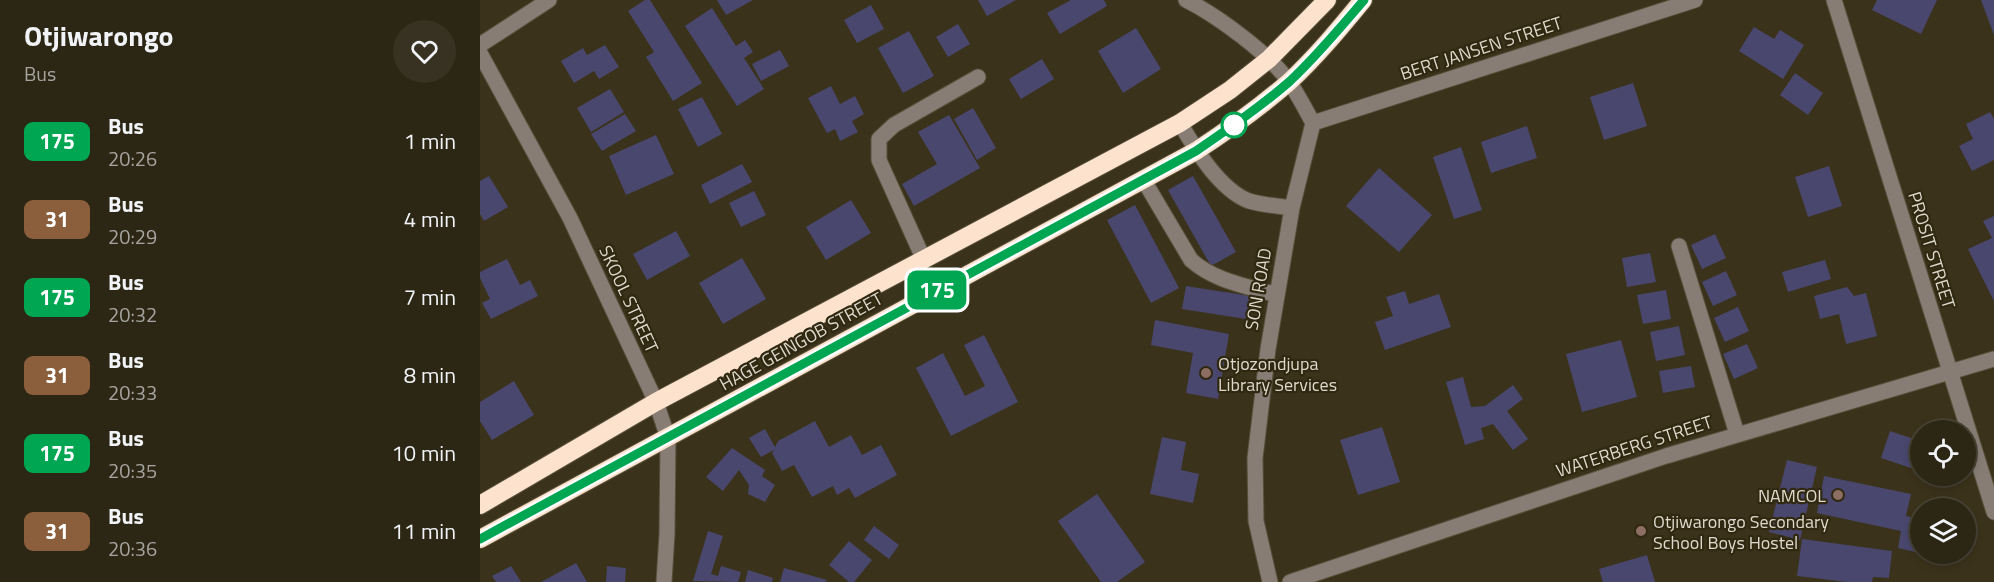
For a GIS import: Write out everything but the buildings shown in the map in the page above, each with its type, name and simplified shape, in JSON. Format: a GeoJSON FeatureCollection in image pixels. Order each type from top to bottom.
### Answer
{"type":"FeatureCollection","features":[{"type":"Feature","properties":{"kind":"highway","name":"HAGE GEINGOB STREET"},"geometry":{"type":"LineString","coordinates":[[480,505],[656,402],[1180,123],[1230,90],[1269,59],[1327,0]]}},
{"type":"Feature","properties":{"kind":"highway","name":"HAGE GEINGOB STREET"},"geometry":{"type":"LineString","coordinates":[[480,539],[1196,151],[1230,129],[1289,81],[1326,44],[1364,0]]}},
{"type":"Feature","properties":{"kind":"highway"},"geometry":{"type":"LineString","coordinates":[[1099,167],[1113,194]]}},
{"type":"Feature","properties":{"kind":"highway"},"geometry":{"type":"LineString","coordinates":[[541,470],[555,497]]}},
{"type":"Feature","properties":{"kind":"street"},"geometry":{"type":"LineString","coordinates":[[480,45],[549,0]]}},
{"type":"Feature","properties":{"kind":"street"},"geometry":{"type":"LineString","coordinates":[[1186,0],[1203,9],[1269,59],[1289,81],[1313,123]]}},
{"type":"Feature","properties":{"kind":"street","name":"BERT JANSEN STREET"},"geometry":{"type":"LineString","coordinates":[[1313,123],[1695,0]]}},
{"type":"Feature","properties":{"kind":"street","name":"PROSIT STREET"},"geometry":{"type":"LineString","coordinates":[[1834,0],[1994,512]]}},
{"type":"Feature","properties":{"kind":"street","name":"SKOOL STREET"},"geometry":{"type":"LineString","coordinates":[[480,53],[570,218],[656,402],[668,438],[664,582]]}},
{"type":"Feature","properties":{"kind":"street"},"geometry":{"type":"LineString","coordinates":[[924,260],[879,160],[879,139],[894,125],[978,77]]}},
{"type":"Feature","properties":{"kind":"street"},"geometry":{"type":"LineString","coordinates":[[1180,123],[1196,151],[1233,192],[1252,202],[1292,208]]}},
{"type":"Feature","properties":{"kind":"street","name":"SON ROAD"},"geometry":{"type":"LineString","coordinates":[[1270,582],[1256,521],[1255,458],[1268,349],[1292,208],[1313,123]]}},
{"type":"Feature","properties":{"kind":"street"},"geometry":{"type":"LineString","coordinates":[[1143,178],[1191,260],[1202,270],[1277,295]]}},
{"type":"Feature","properties":{"kind":"street"},"geometry":{"type":"LineString","coordinates":[[1679,246],[1737,434]]}},
{"type":"Feature","properties":{"kind":"street","name":"WATERBERG STREET"},"geometry":{"type":"LineString","coordinates":[[1290,582],[1644,463],[1994,359]]}},
{"type":"Feature","properties":{"kind":"bus line","name":"175"},"geometry":{"type":"LineString","coordinates":[[480,539],[1196,151],[1230,129],[1289,81],[1326,44],[1364,0]]}},
{"type":"Feature","properties":{"kind":"place","name":"Otjozondjupa Library Services"},"geometry":{"type":"Point","coordinates":[1206,373]}},
{"type":"Feature","properties":{"kind":"place","name":"NAMCOL"},"geometry":{"type":"Point","coordinates":[1838,495]}},
{"type":"Feature","properties":{"kind":"place","name":"Otjiwarongo Secondary School Boys Hostel"},"geometry":{"type":"Point","coordinates":[1641,531]}}]}
